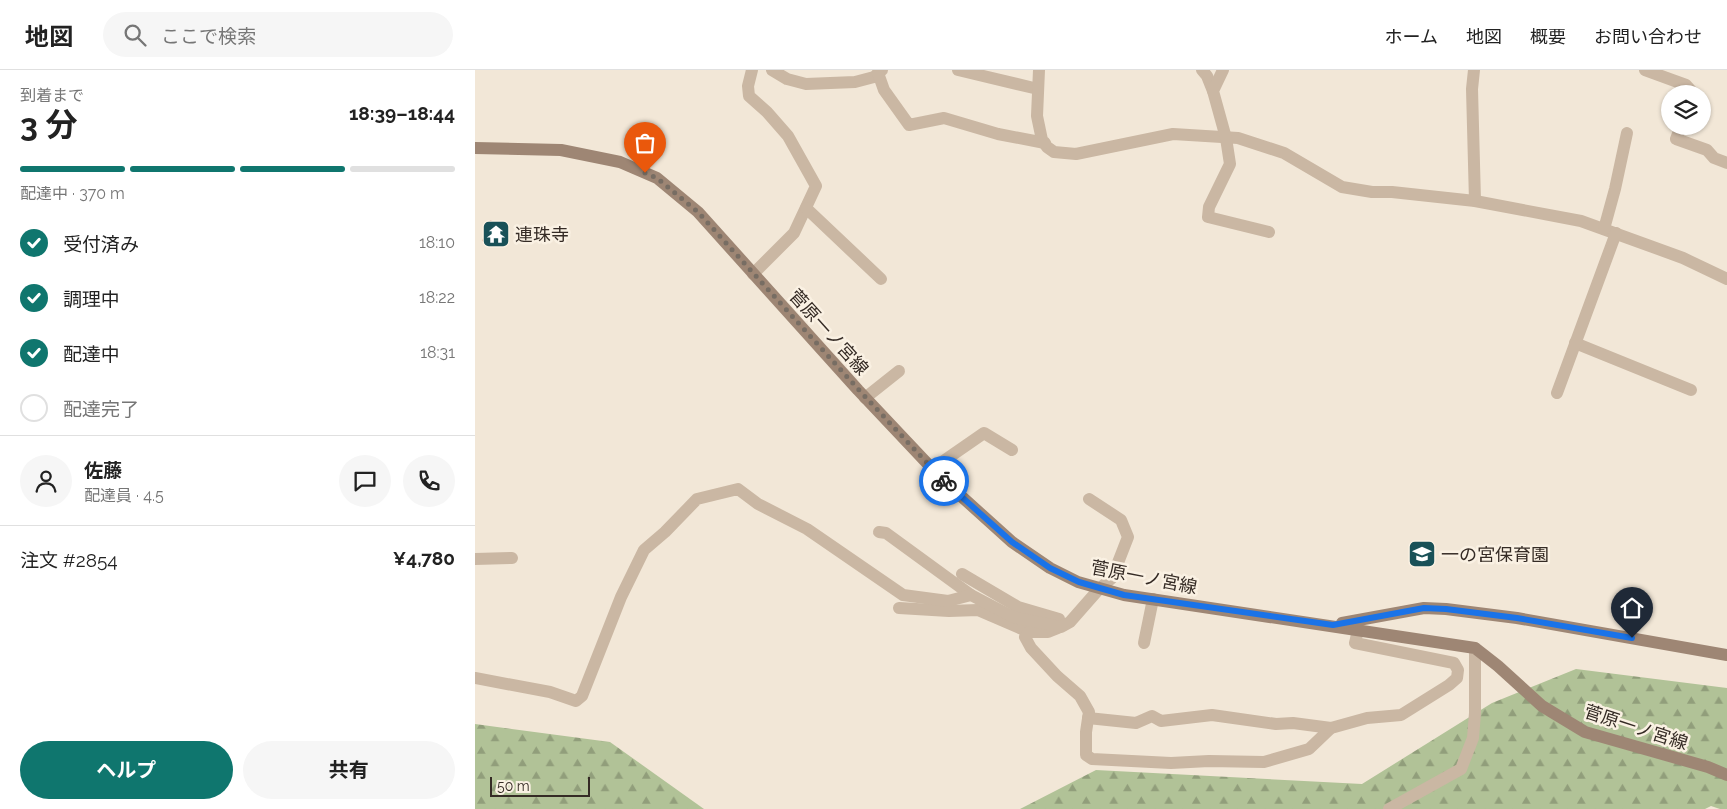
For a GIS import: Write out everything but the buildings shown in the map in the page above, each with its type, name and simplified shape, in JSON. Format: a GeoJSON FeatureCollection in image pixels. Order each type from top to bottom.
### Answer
{"type":"FeatureCollection","features":[{"type":"Feature","properties":{"kind":"main road","name":"菅原一ノ宮線"},"geometry":{"type":"LineString","coordinates":[[475,148],[561,150],[620,162],[657,178],[698,212],[865,398],[932,468],[1012,542],[1050,568],[1079,582],[1124,595],[1333,625],[1475,648],[1543,706],[1585,732],[1708,767],[1727,775]]}},
{"type":"Feature","properties":{"kind":"main road"},"geometry":{"type":"LineString","coordinates":[[1333,625],[1424,608],[1446,609],[1517,618],[1727,655]]}},
{"type":"Feature","properties":{"kind":"street"},"geometry":{"type":"LineString","coordinates":[[751,70],[748,86],[749,96],[767,112],[788,136],[816,186],[794,234],[753,274]]}},
{"type":"Feature","properties":{"kind":"street"},"geometry":{"type":"LineString","coordinates":[[772,70],[787,79],[806,84],[855,82],[874,77],[880,72],[884,90],[909,125],[944,118],[998,134],[1045,143]]}},
{"type":"Feature","properties":{"kind":"street"},"geometry":{"type":"LineString","coordinates":[[958,70],[1038,89]]}},
{"type":"Feature","properties":{"kind":"street"},"geometry":{"type":"LineString","coordinates":[[1039,70],[1037,116],[1042,140],[1054,152],[1076,154],[1173,134],[1237,138],[1284,153],[1342,187],[1372,192],[1392,192],[1475,201],[1581,221],[1683,258],[1727,279]]}},
{"type":"Feature","properties":{"kind":"street"},"geometry":{"type":"LineString","coordinates":[[1202,70],[1207,76],[1213,91],[1226,138],[1230,164],[1209,207],[1208,217],[1269,232]]}},
{"type":"Feature","properties":{"kind":"street"},"geometry":{"type":"LineString","coordinates":[[1213,91],[1223,70]]}},
{"type":"Feature","properties":{"kind":"street"},"geometry":{"type":"LineString","coordinates":[[1474,70],[1472,89],[1475,201]]}},
{"type":"Feature","properties":{"kind":"street"},"geometry":{"type":"LineString","coordinates":[[1652,71],[1686,85]]}},
{"type":"Feature","properties":{"kind":"street"},"geometry":{"type":"LineString","coordinates":[[1557,393],[1575,343],[1610,231],[1615,189],[1627,133]]}},
{"type":"Feature","properties":{"kind":"street"},"geometry":{"type":"LineString","coordinates":[[1678,135],[1677,139],[1707,150],[1714,158],[1727,163]]}},
{"type":"Feature","properties":{"kind":"street"},"geometry":{"type":"LineString","coordinates":[[806,208],[881,279]]}},
{"type":"Feature","properties":{"kind":"street"},"geometry":{"type":"LineString","coordinates":[[1575,343],[1691,390]]}},
{"type":"Feature","properties":{"kind":"street"},"geometry":{"type":"LineString","coordinates":[[865,398],[899,371]]}},
{"type":"Feature","properties":{"kind":"street"},"geometry":{"type":"LineString","coordinates":[[932,468],[983,433],[1012,450]]}},
{"type":"Feature","properties":{"kind":"street"},"geometry":{"type":"LineString","coordinates":[[475,678],[550,692],[576,701],[583,696],[621,597],[643,550],[665,532],[697,499],[738,489],[758,504],[807,529],[903,595],[948,601],[971,595]]}},
{"type":"Feature","properties":{"kind":"street"},"geometry":{"type":"LineString","coordinates":[[899,608],[949,611],[978,610],[1029,632],[1048,632],[1066,624],[1099,589],[1113,578],[1128,537],[1121,520],[1089,499]]}},
{"type":"Feature","properties":{"kind":"street"},"geometry":{"type":"LineString","coordinates":[[879,532],[886,533],[971,595],[1013,617],[1066,624]]}},
{"type":"Feature","properties":{"kind":"street"},"geometry":{"type":"LineString","coordinates":[[475,558],[512,558]]}},
{"type":"Feature","properties":{"kind":"street"},"geometry":{"type":"LineString","coordinates":[[962,574],[1018,607],[1066,624]]}},
{"type":"Feature","properties":{"kind":"street"},"geometry":{"type":"LineString","coordinates":[[1144,643],[1153,599]]}},
{"type":"Feature","properties":{"kind":"street"},"geometry":{"type":"LineString","coordinates":[[1088,718],[1136,723],[1152,716],[1161,721],[1212,715],[1276,724],[1293,723],[1331,728],[1367,718],[1401,715],[1457,678],[1458,670],[1454,663],[1355,643],[1358,630]]}},
{"type":"Feature","properties":{"kind":"street"},"geometry":{"type":"LineString","coordinates":[[1029,632],[1025,638],[1031,648],[1057,676],[1080,696],[1089,712],[1086,754],[1092,759],[1161,762],[1263,762],[1309,749],[1331,728]]}},
{"type":"Feature","properties":{"kind":"street"},"geometry":{"type":"LineString","coordinates":[[1389,809],[1461,769],[1473,738],[1475,648]]}},
{"type":"Feature","properties":{"kind":"green space"},"geometry":{"type":"Polygon","coordinates":[[[1576,669],[1727,688],[1727,809],[1711,806],[1705,809],[1020,809],[1096,770],[1362,784],[1492,703],[1576,669]]]}},
{"type":"Feature","properties":{"kind":"green space"},"geometry":{"type":"Polygon","coordinates":[[[475,724],[610,742],[704,809],[475,809],[475,724]]]}},
{"type":"Feature","properties":{"kind":"way so far"},"geometry":{"type":"LineString","coordinates":[[645,173],[657,178],[698,212],[944,481]]}},
{"type":"Feature","properties":{"kind":"place","name":"連珠寺"},"geometry":{"type":"Point","coordinates":[496,234]}},
{"type":"Feature","properties":{"kind":"place","name":"一の宮保育園"},"geometry":{"type":"Point","coordinates":[1422,554]}},
{"type":"Feature","properties":{"kind":"route"},"geometry":{"type":"LineString","coordinates":[[944,481],[1012,542],[1050,568],[1079,582],[1124,595],[1333,625],[1424,608],[1470,611],[1632,638]]}}]}
